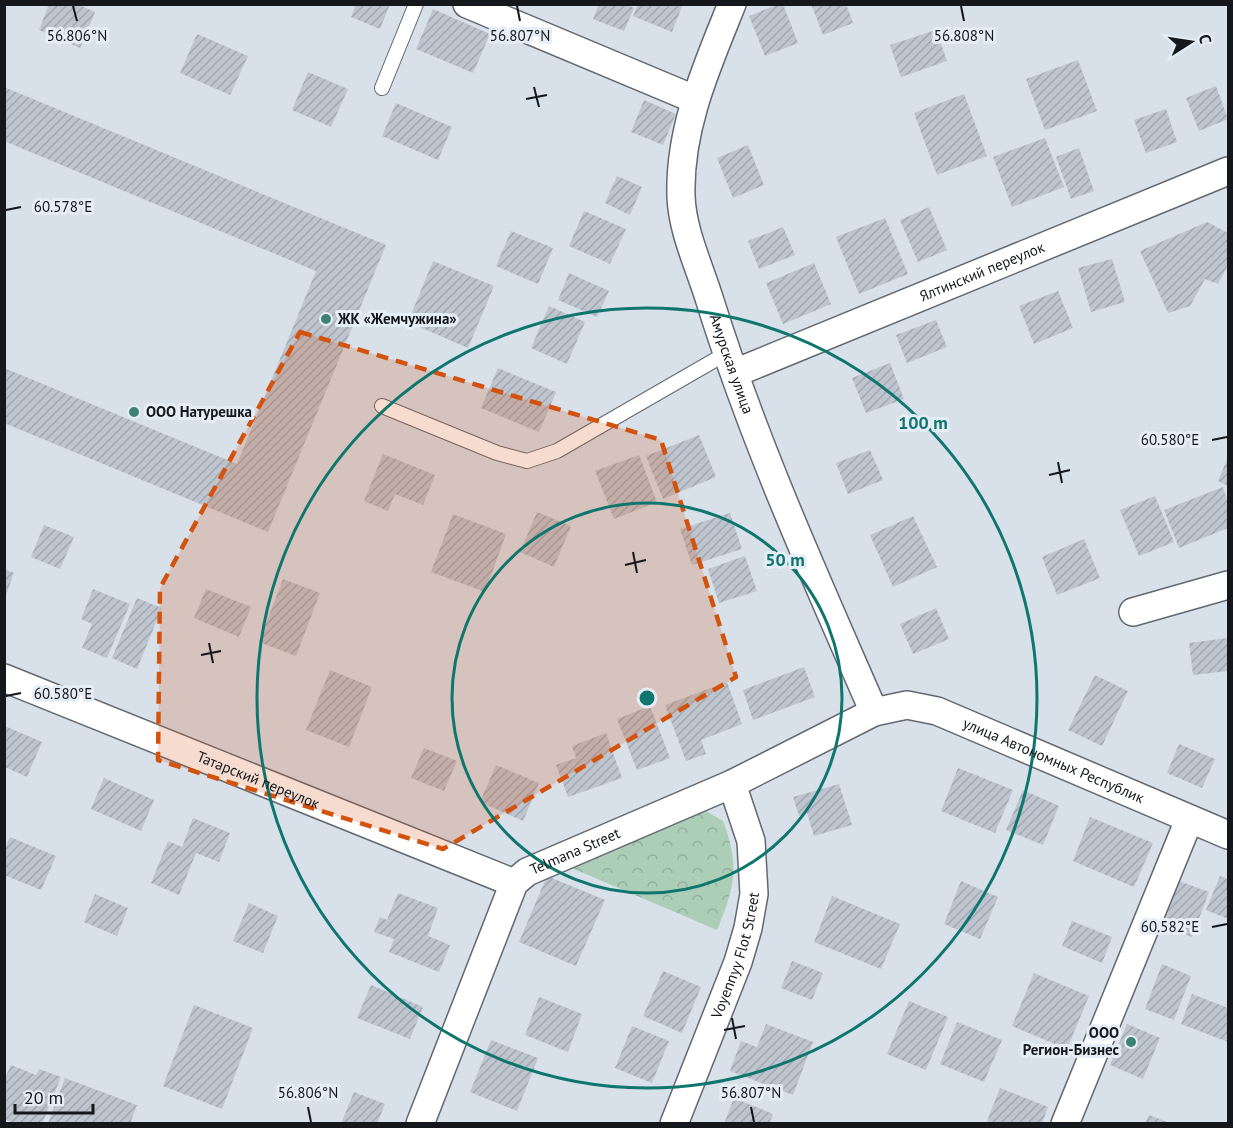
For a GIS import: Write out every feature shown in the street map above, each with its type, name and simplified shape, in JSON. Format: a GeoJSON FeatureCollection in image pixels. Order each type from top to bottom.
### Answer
{"type":"FeatureCollection","features":[{"type":"Feature","properties":{"kind":"street"},"geometry":{"type":"LineString","coordinates":[[466,4],[694,99]]}},
{"type":"Feature","properties":{"kind":"street","name":"Амурская улица"},"geometry":{"type":"LineString","coordinates":[[732,4],[694,99],[681,180],[684,217],[731,363],[801,544],[874,711]]}},
{"type":"Feature","properties":{"kind":"street","name":"Ялтинский переулок"},"geometry":{"type":"LineString","coordinates":[[731,363],[1228,171]]}},
{"type":"Feature","properties":{"kind":"street"},"geometry":{"type":"LineString","coordinates":[[1133,612],[1228,585]]}},
{"type":"Feature","properties":{"kind":"street","name":"Татарский переулок"},"geometry":{"type":"LineString","coordinates":[[4,678],[514,883]]}},
{"type":"Feature","properties":{"kind":"street","name":"улица Автономных Республик"},"geometry":{"type":"LineString","coordinates":[[874,711],[907,705],[938,711],[1228,835]]}},
{"type":"Feature","properties":{"kind":"street","name":"Telmana Street"},"geometry":{"type":"LineString","coordinates":[[420,1124],[514,883],[527,872],[732,783],[874,711]]}},
{"type":"Feature","properties":{"kind":"street","name":"Voyennyy Flot Street"},"geometry":{"type":"LineString","coordinates":[[674,1124],[738,962],[748,928],[754,894],[751,841],[732,783]]}},
{"type":"Feature","properties":{"kind":"street"},"geometry":{"type":"LineString","coordinates":[[1065,1124],[1189,820]]}},
{"type":"Feature","properties":{"kind":"lane"},"geometry":{"type":"LineString","coordinates":[[382,88],[416,4]]}},
{"type":"Feature","properties":{"kind":"lane"},"geometry":{"type":"LineString","coordinates":[[382,406],[497,453],[527,461],[557,451],[731,363]]}},
{"type":"Feature","properties":{"kind":"highlighted area"},"geometry":{"type":"Polygon","coordinates":[[[300,332],[661,440],[736,677],[443,849],[158,760],[160,588],[300,332]]]}},
{"type":"Feature","properties":{"kind":"green space"},"geometry":{"type":"Polygon","coordinates":[[[701,808],[723,821],[732,851],[731,888],[717,930],[567,866],[701,808]]]}},
{"type":"Feature","properties":{"kind":"building"},"geometry":{"type":"Polygon","coordinates":[[[49,4],[77,4],[95,12],[80,48],[39,30],[49,4]]]}},
{"type":"Feature","properties":{"kind":"building"},"geometry":{"type":"Polygon","coordinates":[[[356,4],[390,4],[380,29],[351,17],[356,4]]]}},
{"type":"Feature","properties":{"kind":"building"},"geometry":{"type":"Polygon","coordinates":[[[599,4],[626,4],[634,8],[624,31],[593,19],[599,4]]]}},
{"type":"Feature","properties":{"kind":"building"},"geometry":{"type":"Polygon","coordinates":[[[638,4],[683,4],[672,32],[633,16],[638,4]]]}},
{"type":"Feature","properties":{"kind":"building"},"geometry":{"type":"Polygon","coordinates":[[[783,4],[798,43],[765,56],[749,16],[783,4]]]}},
{"type":"Feature","properties":{"kind":"building"},"geometry":{"type":"Polygon","coordinates":[[[811,4],[846,4],[853,23],[823,35],[811,4]]]}},
{"type":"Feature","properties":{"kind":"building"},"geometry":{"type":"Polygon","coordinates":[[[433,9],[490,34],[473,73],[416,49],[433,9]]]}},
{"type":"Feature","properties":{"kind":"building"},"geometry":{"type":"Polygon","coordinates":[[[936,30],[947,61],[901,77],[890,45],[936,30]]]}},
{"type":"Feature","properties":{"kind":"building"},"geometry":{"type":"Polygon","coordinates":[[[197,34],[248,56],[230,95],[180,73],[197,34]]]}},
{"type":"Feature","properties":{"kind":"building"},"geometry":{"type":"Polygon","coordinates":[[[1078,60],[1097,111],[1045,130],[1026,79],[1078,60]]]}},
{"type":"Feature","properties":{"kind":"building"},"geometry":{"type":"Polygon","coordinates":[[[308,72],[348,89],[331,127],[292,110],[308,72]]]}},
{"type":"Feature","properties":{"kind":"building"},"geometry":{"type":"Polygon","coordinates":[[[1216,86],[1228,119],[1199,131],[1186,98],[1216,86]]]}},
{"type":"Feature","properties":{"kind":"building","name":"ЖК «Жемчужина»"},"geometry":{"type":"Polygon","coordinates":[[[4,87],[386,245],[268,532],[4,423],[4,368],[237,464],[316,271],[4,141],[4,87]]]}},
{"type":"Feature","properties":{"kind":"building"},"geometry":{"type":"Polygon","coordinates":[[[964,94],[987,156],[937,175],[914,113],[964,94]]]}},
{"type":"Feature","properties":{"kind":"building"},"geometry":{"type":"Polygon","coordinates":[[[644,100],[676,114],[663,145],[631,132],[644,100]]]}},
{"type":"Feature","properties":{"kind":"building"},"geometry":{"type":"Polygon","coordinates":[[[396,103],[452,127],[438,160],[382,136],[396,103]]]}},
{"type":"Feature","properties":{"kind":"building"},"geometry":{"type":"Polygon","coordinates":[[[1166,109],[1177,142],[1146,153],[1134,120],[1166,109]]]}},
{"type":"Feature","properties":{"kind":"building"},"geometry":{"type":"Polygon","coordinates":[[[1045,138],[1064,187],[1012,207],[993,157],[1045,138]]]}},
{"type":"Feature","properties":{"kind":"building"},"geometry":{"type":"Polygon","coordinates":[[[748,145],[764,185],[733,198],[717,158],[748,145]]]}},
{"type":"Feature","properties":{"kind":"building"},"geometry":{"type":"Polygon","coordinates":[[[1079,148],[1094,191],[1071,199],[1056,157],[1079,148]]]}},
{"type":"Feature","properties":{"kind":"building"},"geometry":{"type":"Polygon","coordinates":[[[617,176],[642,187],[630,215],[605,203],[617,176]]]}},
{"type":"Feature","properties":{"kind":"building"},"geometry":{"type":"Polygon","coordinates":[[[929,207],[947,250],[918,262],[900,220],[929,207]]]}},
{"type":"Feature","properties":{"kind":"building"},"geometry":{"type":"Polygon","coordinates":[[[584,211],[626,229],[610,264],[569,246],[584,211]]]}},
{"type":"Feature","properties":{"kind":"building"},"geometry":{"type":"Polygon","coordinates":[[[885,218],[908,274],[859,294],[836,237],[885,218]]]}},
{"type":"Feature","properties":{"kind":"building"},"geometry":{"type":"Polygon","coordinates":[[[1207,222],[1228,233],[1228,265],[1218,284],[1205,279],[1190,306],[1168,313],[1140,251],[1207,222]]]}},
{"type":"Feature","properties":{"kind":"building"},"geometry":{"type":"Polygon","coordinates":[[[783,227],[795,255],[759,269],[748,241],[783,227]]]}},
{"type":"Feature","properties":{"kind":"building"},"geometry":{"type":"Polygon","coordinates":[[[511,231],[553,248],[538,284],[496,266],[511,231]]]}},
{"type":"Feature","properties":{"kind":"building"},"geometry":{"type":"Polygon","coordinates":[[[1112,259],[1125,302],[1091,312],[1078,268],[1112,259]]]}},
{"type":"Feature","properties":{"kind":"building"},"geometry":{"type":"Polygon","coordinates":[[[433,261],[494,286],[468,348],[408,322],[433,261]]]}},
{"type":"Feature","properties":{"kind":"building"},"geometry":{"type":"Polygon","coordinates":[[[814,263],[831,304],[783,324],[766,283],[814,263]]]}},
{"type":"Feature","properties":{"kind":"building"},"geometry":{"type":"Polygon","coordinates":[[[569,273],[609,291],[597,317],[558,300],[569,273]]]}},
{"type":"Feature","properties":{"kind":"building"},"geometry":{"type":"Polygon","coordinates":[[[1058,291],[1073,328],[1034,344],[1019,306],[1058,291]]]}},
{"type":"Feature","properties":{"kind":"building"},"geometry":{"type":"Polygon","coordinates":[[[549,306],[585,322],[567,364],[531,348],[549,306]]]}},
{"type":"Feature","properties":{"kind":"building"},"geometry":{"type":"Polygon","coordinates":[[[936,320],[947,347],[907,363],[896,335],[936,320]]]}},
{"type":"Feature","properties":{"kind":"building"},"geometry":{"type":"Polygon","coordinates":[[[890,363],[904,399],[866,413],[852,378],[890,363]]]}},
{"type":"Feature","properties":{"kind":"building"},"geometry":{"type":"Polygon","coordinates":[[[498,368],[556,392],[539,432],[481,408],[498,368]]]}},
{"type":"Feature","properties":{"kind":"building"},"geometry":{"type":"Polygon","coordinates":[[[699,435],[716,477],[663,499],[646,456],[699,435]]]}},
{"type":"Feature","properties":{"kind":"building"},"geometry":{"type":"Polygon","coordinates":[[[870,450],[883,480],[848,494],[836,463],[870,450]]]}},
{"type":"Feature","properties":{"kind":"building"},"geometry":{"type":"Polygon","coordinates":[[[383,454],[435,475],[423,505],[395,494],[388,511],[364,501],[383,454]]]}},
{"type":"Feature","properties":{"kind":"building"},"geometry":{"type":"Polygon","coordinates":[[[639,455],[657,502],[614,519],[595,471],[639,455]]]}},
{"type":"Feature","properties":{"kind":"building"},"geometry":{"type":"Polygon","coordinates":[[[1228,457],[1228,486],[1218,481],[1228,457]]]}},
{"type":"Feature","properties":{"kind":"building"},"geometry":{"type":"Polygon","coordinates":[[[1223,487],[1228,503],[1228,528],[1179,548],[1164,510],[1223,487]]]}},
{"type":"Feature","properties":{"kind":"building"},"geometry":{"type":"Polygon","coordinates":[[[1155,496],[1174,542],[1139,556],[1120,510],[1155,496]]]}},
{"type":"Feature","properties":{"kind":"building"},"geometry":{"type":"Polygon","coordinates":[[[537,512],[571,526],[554,567],[520,552],[537,512]]]}},
{"type":"Feature","properties":{"kind":"building"},"geometry":{"type":"Polygon","coordinates":[[[730,513],[742,549],[692,565],[680,529],[730,513]]]}},
{"type":"Feature","properties":{"kind":"building"},"geometry":{"type":"Polygon","coordinates":[[[453,514],[506,534],[485,592],[431,572],[453,514]]]}},
{"type":"Feature","properties":{"kind":"building"},"geometry":{"type":"Polygon","coordinates":[[[913,516],[937,567],[893,587],[870,535],[913,516]]]}},
{"type":"Feature","properties":{"kind":"building"},"geometry":{"type":"Polygon","coordinates":[[[44,525],[74,537],[60,569],[31,557],[44,525]]]}},
{"type":"Feature","properties":{"kind":"building"},"geometry":{"type":"Polygon","coordinates":[[[1084,539],[1100,578],[1057,595],[1042,557],[1084,539]]]}},
{"type":"Feature","properties":{"kind":"building"},"geometry":{"type":"Polygon","coordinates":[[[745,556],[757,591],[719,603],[708,569],[745,556]]]}},
{"type":"Feature","properties":{"kind":"building"},"geometry":{"type":"Polygon","coordinates":[[[4,569],[14,573],[5,598],[4,597],[4,569]]]}},
{"type":"Feature","properties":{"kind":"building"},"geometry":{"type":"Polygon","coordinates":[[[283,579],[320,593],[296,656],[259,642],[283,579]]]}},
{"type":"Feature","properties":{"kind":"building"},"geometry":{"type":"Polygon","coordinates":[[[93,589],[130,604],[107,658],[82,648],[92,624],[81,619],[93,589]]]}},
{"type":"Feature","properties":{"kind":"building"},"geometry":{"type":"Polygon","coordinates":[[[206,589],[251,607],[239,637],[194,618],[206,589]]]}},
{"type":"Feature","properties":{"kind":"building"},"geometry":{"type":"Polygon","coordinates":[[[137,598],[162,608],[137,669],[112,658],[137,598]]]}},
{"type":"Feature","properties":{"kind":"building"},"geometry":{"type":"Polygon","coordinates":[[[936,608],[949,639],[913,654],[900,624],[936,608]]]}},
{"type":"Feature","properties":{"kind":"building"},"geometry":{"type":"Polygon","coordinates":[[[1228,638],[1228,671],[1193,675],[1189,643],[1228,638]]]}},
{"type":"Feature","properties":{"kind":"building"},"geometry":{"type":"Polygon","coordinates":[[[804,667],[815,697],[753,720],[743,690],[804,667]]]}},
{"type":"Feature","properties":{"kind":"building"},"geometry":{"type":"Polygon","coordinates":[[[330,670],[372,687],[349,747],[306,730],[330,670]]]}},
{"type":"Feature","properties":{"kind":"building"},"geometry":{"type":"Polygon","coordinates":[[[1095,675],[1128,691],[1102,746],[1068,730],[1095,675]]]}},
{"type":"Feature","properties":{"kind":"building"},"geometry":{"type":"Polygon","coordinates":[[[727,682],[742,724],[701,740],[706,754],[686,761],[665,705],[727,682]]]}},
{"type":"Feature","properties":{"kind":"building"},"geometry":{"type":"Polygon","coordinates":[[[650,706],[670,758],[637,770],[617,719],[650,706]]]}},
{"type":"Feature","properties":{"kind":"building"},"geometry":{"type":"Polygon","coordinates":[[[5,726],[42,742],[27,777],[5,767],[5,726]]]}},
{"type":"Feature","properties":{"kind":"building"},"geometry":{"type":"Polygon","coordinates":[[[606,733],[622,778],[568,797],[556,765],[576,758],[572,746],[606,733]]]}},
{"type":"Feature","properties":{"kind":"building"},"geometry":{"type":"Polygon","coordinates":[[[1179,744],[1215,759],[1202,788],[1167,773],[1179,744]]]}},
{"type":"Feature","properties":{"kind":"building"},"geometry":{"type":"Polygon","coordinates":[[[424,748],[457,761],[444,791],[411,778],[424,748]]]}},
{"type":"Feature","properties":{"kind":"building"},"geometry":{"type":"Polygon","coordinates":[[[496,765],[539,783],[523,821],[480,802],[496,765]]]}},
{"type":"Feature","properties":{"kind":"building"},"geometry":{"type":"Polygon","coordinates":[[[958,768],[1013,790],[995,833],[941,811],[958,768]]]}},
{"type":"Feature","properties":{"kind":"building"},"geometry":{"type":"Polygon","coordinates":[[[104,778],[154,800],[141,831],[91,809],[104,778]]]}},
{"type":"Feature","properties":{"kind":"building"},"geometry":{"type":"Polygon","coordinates":[[[839,784],[852,825],[814,836],[807,813],[799,816],[793,797],[839,784]]]}},
{"type":"Feature","properties":{"kind":"building"},"geometry":{"type":"Polygon","coordinates":[[[1023,790],[1059,806],[1043,845],[1006,830],[1023,790]]]}},
{"type":"Feature","properties":{"kind":"building"},"geometry":{"type":"Polygon","coordinates":[[[1090,817],[1153,843],[1134,887],[1073,861],[1090,817]]]}},
{"type":"Feature","properties":{"kind":"building"},"geometry":{"type":"Polygon","coordinates":[[[193,818],[230,833],[219,862],[196,853],[179,895],[151,883],[168,841],[182,847],[193,818]]]}},
{"type":"Feature","properties":{"kind":"building"},"geometry":{"type":"Polygon","coordinates":[[[10,837],[56,856],[41,890],[4,875],[4,850],[10,837]]]}},
{"type":"Feature","properties":{"kind":"building"},"geometry":{"type":"Polygon","coordinates":[[[547,876],[605,900],[576,966],[519,942],[547,876]]]}},
{"type":"Feature","properties":{"kind":"building"},"geometry":{"type":"Polygon","coordinates":[[[1220,876],[1228,879],[1228,919],[1206,910],[1220,876]]]}},
{"type":"Feature","properties":{"kind":"building"},"geometry":{"type":"Polygon","coordinates":[[[961,881],[998,897],[980,939],[944,924],[961,881]]]}},
{"type":"Feature","properties":{"kind":"building"},"geometry":{"type":"Polygon","coordinates":[[[1179,881],[1209,892],[1192,937],[1163,926],[1179,881]]]}},
{"type":"Feature","properties":{"kind":"building"},"geometry":{"type":"Polygon","coordinates":[[[398,893],[438,908],[428,936],[450,945],[439,972],[389,952],[394,939],[374,932],[380,917],[387,920],[398,893]]]}},
{"type":"Feature","properties":{"kind":"building"},"geometry":{"type":"Polygon","coordinates":[[[95,894],[128,908],[117,936],[84,922],[95,894]]]}},
{"type":"Feature","properties":{"kind":"building"},"geometry":{"type":"Polygon","coordinates":[[[832,896],[900,924],[881,969],[814,942],[832,896]]]}},
{"type":"Feature","properties":{"kind":"building"},"geometry":{"type":"Polygon","coordinates":[[[249,903],[278,916],[263,953],[233,941],[249,903]]]}},
{"type":"Feature","properties":{"kind":"building"},"geometry":{"type":"Polygon","coordinates":[[[1072,921],[1112,937],[1102,963],[1062,946],[1072,921]]]}},
{"type":"Feature","properties":{"kind":"building"},"geometry":{"type":"Polygon","coordinates":[[[792,961],[823,973],[812,1000],[781,988],[792,961]]]}},
{"type":"Feature","properties":{"kind":"building"},"geometry":{"type":"Polygon","coordinates":[[[1162,964],[1191,976],[1174,1020],[1145,1009],[1162,964]]]}},
{"type":"Feature","properties":{"kind":"building"},"geometry":{"type":"Polygon","coordinates":[[[663,971],[701,987],[682,1033],[643,1016],[663,971]]]}},
{"type":"Feature","properties":{"kind":"building"},"geometry":{"type":"Polygon","coordinates":[[[1034,973],[1089,996],[1067,1049],[1012,1026],[1034,973]]]}},
{"type":"Feature","properties":{"kind":"building"},"geometry":{"type":"Polygon","coordinates":[[[371,985],[423,1007],[410,1039],[357,1018],[371,985]]]}},
{"type":"Feature","properties":{"kind":"building"},"geometry":{"type":"Polygon","coordinates":[[[1192,994],[1228,1008],[1228,1042],[1181,1024],[1192,994]]]}},
{"type":"Feature","properties":{"kind":"building"},"geometry":{"type":"Polygon","coordinates":[[[539,997],[582,1014],[568,1052],[525,1035],[539,997]]]}},
{"type":"Feature","properties":{"kind":"building"},"geometry":{"type":"Polygon","coordinates":[[[909,1001],[948,1017],[926,1070],[887,1054],[909,1001]]]}},
{"type":"Feature","properties":{"kind":"building"},"geometry":{"type":"Polygon","coordinates":[[[194,1005],[253,1028],[222,1109],[163,1086],[194,1005]]]}},
{"type":"Feature","properties":{"kind":"building"},"geometry":{"type":"Polygon","coordinates":[[[957,1022],[1002,1040],[984,1082],[940,1064],[957,1022]]]}},
{"type":"Feature","properties":{"kind":"building"},"geometry":{"type":"Polygon","coordinates":[[[766,1024],[813,1042],[793,1095],[730,1071],[741,1041],[757,1047],[766,1024]]]}},
{"type":"Feature","properties":{"kind":"building"},"geometry":{"type":"Polygon","coordinates":[[[1127,1024],[1160,1038],[1143,1079],[1110,1065],[1127,1024]]]}},
{"type":"Feature","properties":{"kind":"building"},"geometry":{"type":"Polygon","coordinates":[[[632,1026],[669,1041],[652,1083],[615,1068],[632,1026]]]}},
{"type":"Feature","properties":{"kind":"building"},"geometry":{"type":"Polygon","coordinates":[[[491,1040],[538,1058],[517,1111],[470,1092],[491,1040]]]}},
{"type":"Feature","properties":{"kind":"building"},"geometry":{"type":"Polygon","coordinates":[[[11,1065],[36,1075],[39,1069],[61,1077],[42,1124],[16,1124],[4,1119],[4,1080],[11,1065]]]}},
{"type":"Feature","properties":{"kind":"building"},"geometry":{"type":"Polygon","coordinates":[[[65,1078],[137,1105],[130,1124],[48,1123],[65,1078]]]}},
{"type":"Feature","properties":{"kind":"building"},"geometry":{"type":"Polygon","coordinates":[[[1000,1088],[1048,1107],[1042,1124],[994,1124],[987,1121],[1000,1088]]]}},
{"type":"Feature","properties":{"kind":"building"},"geometry":{"type":"Polygon","coordinates":[[[354,1092],[385,1104],[377,1124],[341,1124],[354,1092]]]}},
{"type":"Feature","properties":{"kind":"building"},"geometry":{"type":"Polygon","coordinates":[[[734,1098],[773,1114],[769,1124],[724,1124],[734,1098]]]}},
{"type":"Feature","properties":{"kind":"building"},"geometry":{"type":"Polygon","coordinates":[[[1149,1115],[1170,1123],[1170,1124],[1145,1124],[1149,1115]]]}},
{"type":"Feature","properties":{"kind":"place","name":"ЖК «Жемчужина»"},"geometry":{"type":"Point","coordinates":[326,319]}},
{"type":"Feature","properties":{"kind":"place","name":"ООО Натурешка"},"geometry":{"type":"Point","coordinates":[134,412]}},
{"type":"Feature","properties":{"kind":"place","name":"ООО Регион-Бизнес"},"geometry":{"type":"Point","coordinates":[1131,1042]}}]}
